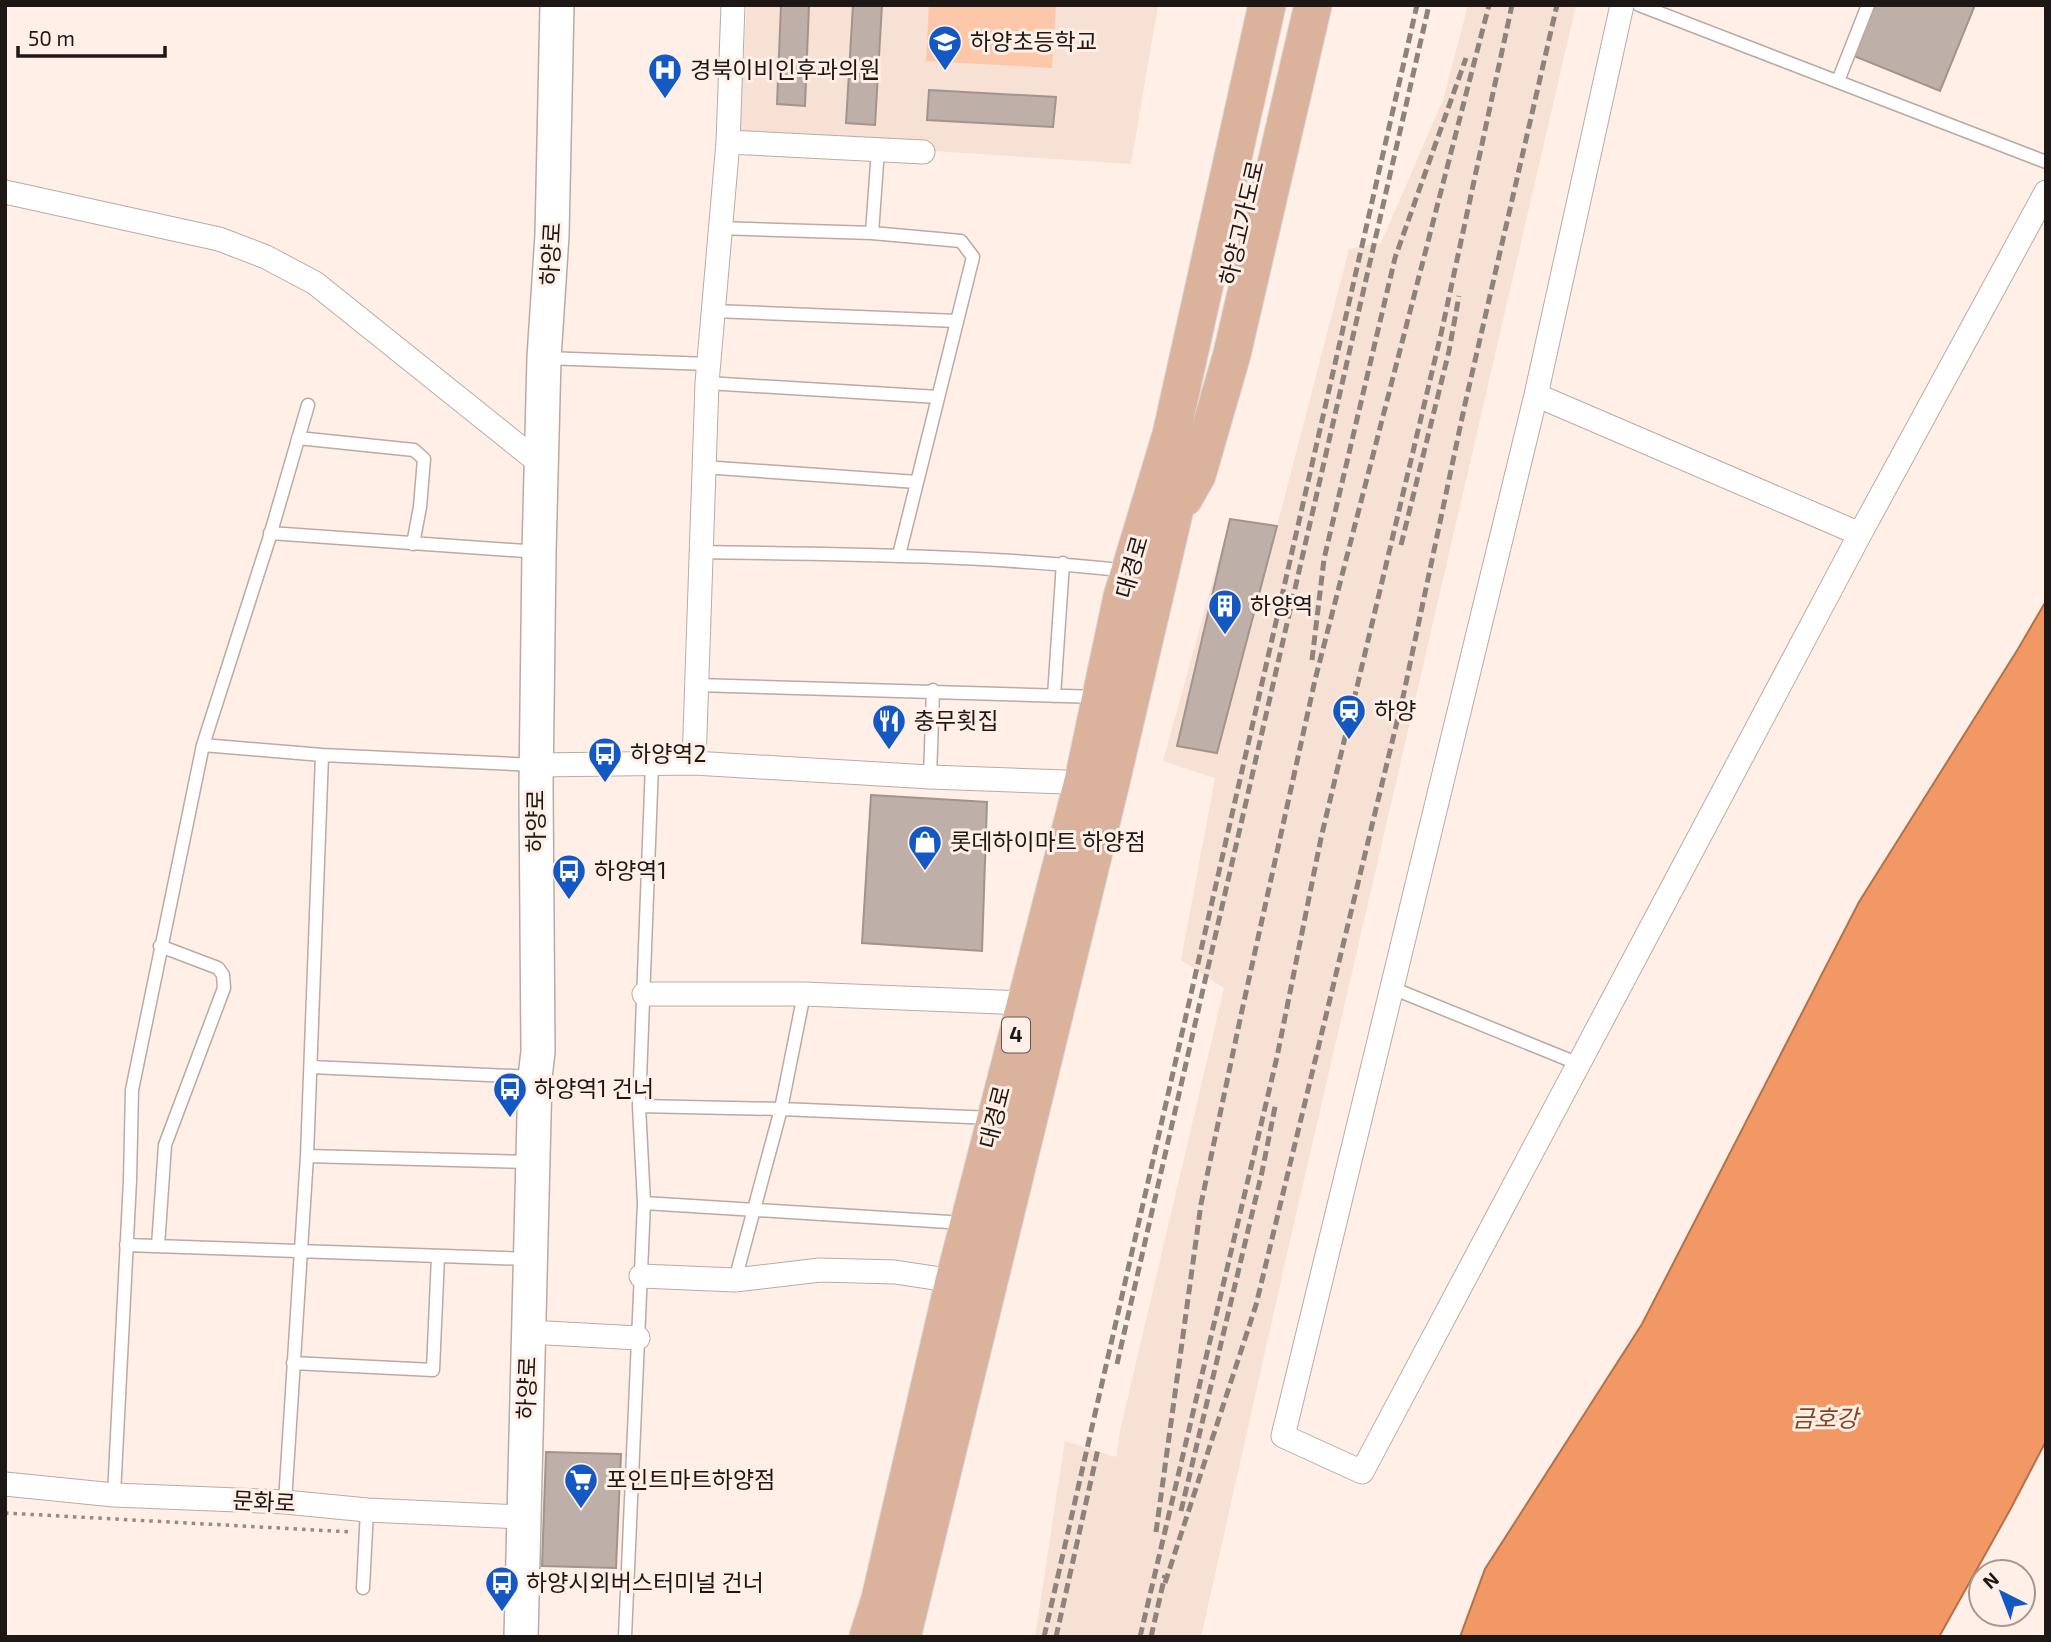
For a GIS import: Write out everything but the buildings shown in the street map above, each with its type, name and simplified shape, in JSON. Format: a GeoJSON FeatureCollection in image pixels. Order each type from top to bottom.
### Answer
{"type":"FeatureCollection","features":[{"type":"Feature","properties":{"kind":"main road"},"geometry":{"type":"LineString","coordinates":[[1121,584],[1124,541],[1176,333],[1248,5]]}},
{"type":"Feature","properties":{"kind":"main road","name":"하양고가도로"},"geometry":{"type":"LineString","coordinates":[[1181,438],[1267,5]]}},
{"type":"Feature","properties":{"kind":"main road","name":"하양고가도로"},"geometry":{"type":"LineString","coordinates":[[1181,438],[1292,5]]}},
{"type":"Feature","properties":{"kind":"main road"},"geometry":{"type":"LineString","coordinates":[[1171,524],[1197,475],[1232,354],[1313,5]]}},
{"type":"Feature","properties":{"kind":"main road","name":"대경로"},"geometry":{"type":"LineString","coordinates":[[902,1637],[1096,783],[1101,697],[1121,584],[1181,438]]}},
{"type":"Feature","properties":{"kind":"main road","name":"대경로"},"geometry":{"type":"LineString","coordinates":[[868,1637],[880,1599],[954,1281],[1024,1003],[1096,783],[1171,524],[1181,438]]}},
{"type":"Feature","properties":{"kind":"street","name":"하양로"},"geometry":{"type":"LineString","coordinates":[[521,1637],[535,1162],[535,1077],[538,1052],[536,788],[539,552],[544,358],[552,235],[557,5]]}},
{"type":"Feature","properties":{"kind":"street"},"geometry":{"type":"LineString","coordinates":[[694,763],[703,467],[719,228],[728,142],[733,5]]}},
{"type":"Feature","properties":{"kind":"street"},"geometry":{"type":"LineString","coordinates":[[1622,5],[1535,395],[1283,1436],[1362,1472],[1860,534],[2046,192]]}},
{"type":"Feature","properties":{"kind":"street"},"geometry":{"type":"LineString","coordinates":[[728,142],[923,152]]}},
{"type":"Feature","properties":{"kind":"street"},"geometry":{"type":"LineString","coordinates":[[5,192],[219,239],[266,257],[315,283],[542,465]]}},
{"type":"Feature","properties":{"kind":"street"},"geometry":{"type":"LineString","coordinates":[[1535,395],[1860,534]]}},
{"type":"Feature","properties":{"kind":"street"},"geometry":{"type":"LineString","coordinates":[[537,765],[694,763],[930,777],[1096,783]]}},
{"type":"Feature","properties":{"kind":"street"},"geometry":{"type":"LineString","coordinates":[[644,994],[804,994],[1024,1003]]}},
{"type":"Feature","properties":{"kind":"street"},"geometry":{"type":"LineString","coordinates":[[641,1276],[735,1280],[820,1270],[895,1272],[954,1281]]}},
{"type":"Feature","properties":{"kind":"street"},"geometry":{"type":"LineString","coordinates":[[529,1332],[638,1338]]}},
{"type":"Feature","properties":{"kind":"street","name":"문화로"},"geometry":{"type":"LineString","coordinates":[[5,1484],[114,1494],[285,1502],[366,1521],[523,1517]]}},
{"type":"Feature","properties":{"kind":"lane"},"geometry":{"type":"LineString","coordinates":[[1639,5],[2046,162]]}},
{"type":"Feature","properties":{"kind":"lane"},"geometry":{"type":"LineString","coordinates":[[1839,81],[1868,5]]}},
{"type":"Feature","properties":{"kind":"lane"},"geometry":{"type":"LineString","coordinates":[[872,233],[878,149]]}},
{"type":"Feature","properties":{"kind":"lane"},"geometry":{"type":"LineString","coordinates":[[719,228],[872,233],[961,242],[972,257],[899,555]]}},
{"type":"Feature","properties":{"kind":"lane"},"geometry":{"type":"LineString","coordinates":[[713,311],[957,321]]}},
{"type":"Feature","properties":{"kind":"lane"},"geometry":{"type":"LineString","coordinates":[[544,358],[939,397]]}},
{"type":"Feature","properties":{"kind":"lane"},"geometry":{"type":"LineString","coordinates":[[114,1494],[132,1090],[203,745],[308,405]]}},
{"type":"Feature","properties":{"kind":"lane"},"geometry":{"type":"LineString","coordinates":[[298,438],[414,450],[424,459],[413,544]]}},
{"type":"Feature","properties":{"kind":"lane"},"geometry":{"type":"LineString","coordinates":[[703,467],[917,482]]}},
{"type":"Feature","properties":{"kind":"lane"},"geometry":{"type":"LineString","coordinates":[[270,533],[539,552]]}},
{"type":"Feature","properties":{"kind":"lane"},"geometry":{"type":"LineString","coordinates":[[700,552],[899,555],[1063,564],[1121,584]]}},
{"type":"Feature","properties":{"kind":"lane"},"geometry":{"type":"LineString","coordinates":[[1054,696],[1063,564]]}},
{"type":"Feature","properties":{"kind":"lane"},"geometry":{"type":"LineString","coordinates":[[696,684],[1101,697]]}},
{"type":"Feature","properties":{"kind":"lane"},"geometry":{"type":"LineString","coordinates":[[930,777],[933,690]]}},
{"type":"Feature","properties":{"kind":"lane"},"geometry":{"type":"LineString","coordinates":[[203,745],[322,755],[537,765]]}},
{"type":"Feature","properties":{"kind":"lane"},"geometry":{"type":"LineString","coordinates":[[285,1502],[307,1156],[322,755]]}},
{"type":"Feature","properties":{"kind":"lane"},"geometry":{"type":"LineString","coordinates":[[625,1637],[644,1203],[639,1106],[652,764]]}},
{"type":"Feature","properties":{"kind":"lane"},"geometry":{"type":"LineString","coordinates":[[158,1246],[165,1145],[224,988],[223,975],[218,968],[160,946]]}},
{"type":"Feature","properties":{"kind":"lane"},"geometry":{"type":"LineString","coordinates":[[1392,988],[1579,1063]]}},
{"type":"Feature","properties":{"kind":"lane"},"geometry":{"type":"LineString","coordinates":[[735,1280],[781,1109],[804,994]]}},
{"type":"Feature","properties":{"kind":"lane"},"geometry":{"type":"LineString","coordinates":[[311,1067],[535,1077]]}},
{"type":"Feature","properties":{"kind":"lane"},"geometry":{"type":"LineString","coordinates":[[639,1106],[994,1118]]}},
{"type":"Feature","properties":{"kind":"lane"},"geometry":{"type":"LineString","coordinates":[[307,1156],[535,1162]]}},
{"type":"Feature","properties":{"kind":"lane"},"geometry":{"type":"LineString","coordinates":[[644,1203],[970,1224]]}},
{"type":"Feature","properties":{"kind":"lane"},"geometry":{"type":"LineString","coordinates":[[126,1245],[531,1259]]}},
{"type":"Feature","properties":{"kind":"lane"},"geometry":{"type":"LineString","coordinates":[[293,1363],[433,1370],[438,1256]]}},
{"type":"Feature","properties":{"kind":"lane"},"geometry":{"type":"LineString","coordinates":[[363,1588],[366,1521]]}},
{"type":"Feature","properties":{"kind":"path"},"geometry":{"type":"LineString","coordinates":[[5,1513],[366,1521]]}},
{"type":"Feature","properties":{"kind":"shaded area","name":"하양초등학교"},"geometry":{"type":"Polygon","coordinates":[[[747,5],[1158,5],[1131,164],[738,138],[747,5]]]}},
{"type":"Feature","properties":{"kind":"shaded area"},"geometry":{"type":"Polygon","coordinates":[[[929,5],[1056,5],[1052,68],[926,61],[929,5]]]}},
{"type":"Feature","properties":{"kind":"shaded area"},"geometry":{"type":"Polygon","coordinates":[[[1468,5],[1576,5],[1201,1637],[1035,1637],[1065,1441],[1116,1457],[1224,988],[1181,960],[1215,778],[1163,761],[1230,519],[1277,526],[1349,249],[1381,243],[1443,100],[1468,5]]]}},
{"type":"Feature","properties":{"kind":"water","name":"금호강"},"geometry":{"type":"Polygon","coordinates":[[[2046,601],[2046,1441],[1983,1558],[1967,1558],[1967,1587],[1939,1637],[1460,1637],[1485,1569],[1642,1324],[1859,902],[2046,601]]]}},
{"type":"Feature","properties":{"kind":"railway"},"geometry":{"type":"LineString","coordinates":[[1044,1637],[1417,5]]}},
{"type":"Feature","properties":{"kind":"railway"},"geometry":{"type":"LineString","coordinates":[[1117,1364],[1429,5]]}},
{"type":"Feature","properties":{"kind":"railway"},"geometry":{"type":"LineString","coordinates":[[1156,1532],[1201,1204],[1241,1015],[1315,680],[1489,5]]}},
{"type":"Feature","properties":{"kind":"railway"},"geometry":{"type":"LineString","coordinates":[[1140,1637],[1277,1057],[1321,838],[1441,334],[1512,5]]}},
{"type":"Feature","properties":{"kind":"railway"},"geometry":{"type":"LineString","coordinates":[[1165,1583],[1256,1305],[1403,697],[1465,404],[1557,5]]}},
{"type":"Feature","properties":{"kind":"railway"},"geometry":{"type":"LineString","coordinates":[[1312,660],[1324,559],[1395,258],[1466,58]]}},
{"type":"Feature","properties":{"kind":"railway"},"geometry":{"type":"LineString","coordinates":[[1401,545],[1449,351],[1459,296]]}},
{"type":"Feature","properties":{"kind":"railway"},"geometry":{"type":"LineString","coordinates":[[1181,1511],[1262,1172],[1276,1102]]}},
{"type":"Feature","properties":{"kind":"railway"},"geometry":{"type":"LineString","coordinates":[[1056,1637],[1098,1449]]}},
{"type":"Feature","properties":{"kind":"railway"},"geometry":{"type":"LineString","coordinates":[[1151,1637],[1165,1575]]}},
{"type":"Feature","properties":{"kind":"place","name":"하양초등학교"},"geometry":{"type":"Point","coordinates":[945,72]}},
{"type":"Feature","properties":{"kind":"place","name":"경북이비인후과의원"},"geometry":{"type":"Point","coordinates":[665,100]}},
{"type":"Feature","properties":{"kind":"place","name":"하양역"},"geometry":{"type":"Point","coordinates":[1225,636]}},
{"type":"Feature","properties":{"kind":"place","name":"하양"},"geometry":{"type":"Point","coordinates":[1349,741]}},
{"type":"Feature","properties":{"kind":"place","name":"충무횟집"},"geometry":{"type":"Point","coordinates":[889,751]}},
{"type":"Feature","properties":{"kind":"place","name":"하양역2"},"geometry":{"type":"Point","coordinates":[605,784]}},
{"type":"Feature","properties":{"kind":"place","name":"롯데하이마트 하양점"},"geometry":{"type":"Point","coordinates":[925,872]}},
{"type":"Feature","properties":{"kind":"place","name":"하양역1"},"geometry":{"type":"Point","coordinates":[569,901]}},
{"type":"Feature","properties":{"kind":"place","name":"하양역1 건너"},"geometry":{"type":"Point","coordinates":[510,1119]}},
{"type":"Feature","properties":{"kind":"place","name":"포인트마트하양점"},"geometry":{"type":"Point","coordinates":[581,1510]}},
{"type":"Feature","properties":{"kind":"place","name":"하양시외버스터미널 건너"},"geometry":{"type":"Point","coordinates":[502,1613]}}]}
